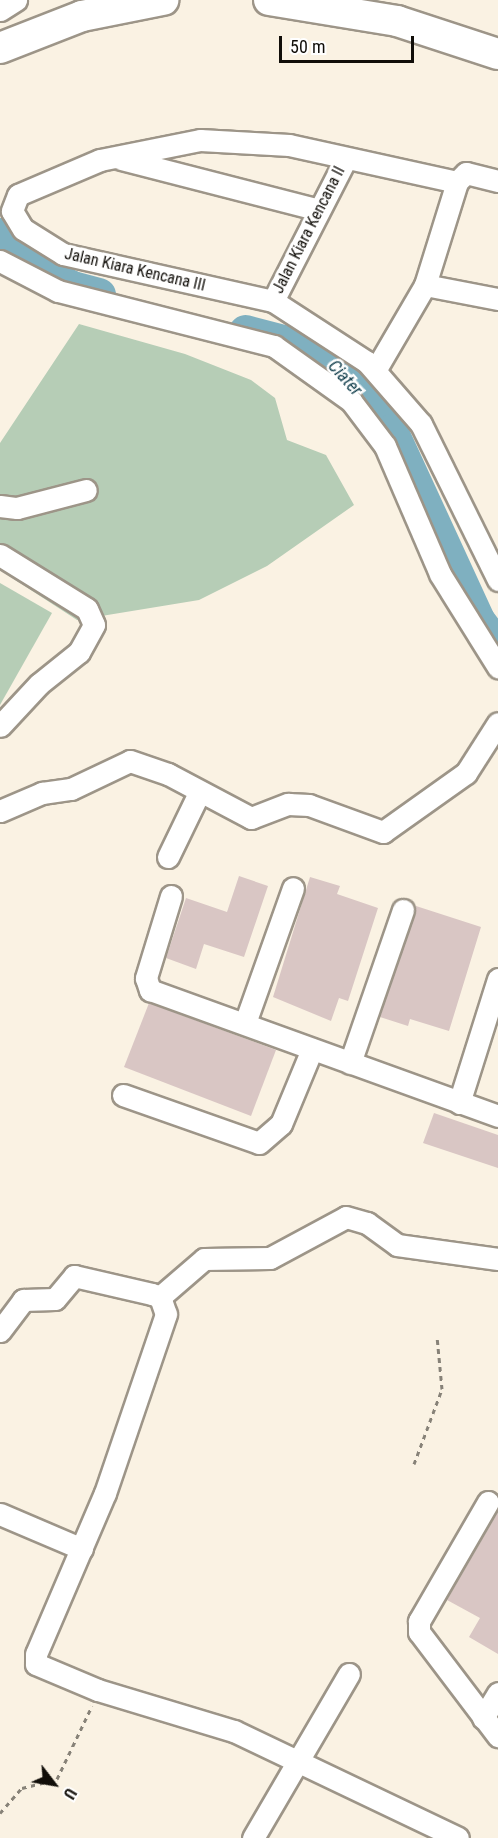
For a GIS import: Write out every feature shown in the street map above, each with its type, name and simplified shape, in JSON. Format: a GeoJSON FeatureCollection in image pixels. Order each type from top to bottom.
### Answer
{"type":"FeatureCollection","features":[{"type":"Feature","properties":{"kind":"street"},"geometry":{"type":"LineString","coordinates":[[0,10],[16,0]]}},
{"type":"Feature","properties":{"kind":"street"},"geometry":{"type":"LineString","coordinates":[[269,0],[397,21],[497,48]]}},
{"type":"Feature","properties":{"kind":"street"},"geometry":{"type":"LineString","coordinates":[[0,48],[82,16],[136,2]]}},
{"type":"Feature","properties":{"kind":"street"},"geometry":{"type":"LineString","coordinates":[[115,157],[200,140],[289,145],[345,160],[462,178],[498,181]]}},
{"type":"Feature","properties":{"kind":"street"},"geometry":{"type":"LineString","coordinates":[[115,157],[319,210]]}},
{"type":"Feature","properties":{"kind":"street","name":"Jalan Kiara Kencana III"},"geometry":{"type":"LineString","coordinates":[[115,157],[18,195],[12,211],[15,221],[63,254],[273,301],[376,369],[421,424],[498,580]]}},
{"type":"Feature","properties":{"kind":"street","name":"Jalan Kiara Kencana II"},"geometry":{"type":"LineString","coordinates":[[273,301],[345,160]]}},
{"type":"Feature","properties":{"kind":"street"},"geometry":{"type":"LineString","coordinates":[[376,369],[425,285],[462,178]]}},
{"type":"Feature","properties":{"kind":"street"},"geometry":{"type":"LineString","coordinates":[[0,261],[58,291],[274,346],[351,401],[386,446],[440,574],[498,668]]}},
{"type":"Feature","properties":{"kind":"street"},"geometry":{"type":"LineString","coordinates":[[425,285],[496,302]]}},
{"type":"Feature","properties":{"kind":"street"},"geometry":{"type":"LineString","coordinates":[[0,506],[17,508],[86,490]]}},
{"type":"Feature","properties":{"kind":"street"},"geometry":{"type":"LineString","coordinates":[[0,555],[87,609],[94,625],[79,652],[0,726]]}},
{"type":"Feature","properties":{"kind":"street"},"geometry":{"type":"LineString","coordinates":[[0,811],[42,792],[71,789],[120,762],[142,763],[251,818],[288,804],[309,805],[383,832],[431,792],[466,773],[498,723]]}},
{"type":"Feature","properties":{"kind":"street"},"geometry":{"type":"LineString","coordinates":[[168,857],[199,793]]}},
{"type":"Feature","properties":{"kind":"street"},"geometry":{"type":"LineString","coordinates":[[245,1023],[293,888]]}},
{"type":"Feature","properties":{"kind":"street"},"geometry":{"type":"LineString","coordinates":[[171,896],[146,984],[312,1049],[498,1116]]}},
{"type":"Feature","properties":{"kind":"street"},"geometry":{"type":"LineString","coordinates":[[350,1063],[403,910]]}},
{"type":"Feature","properties":{"kind":"street"},"geometry":{"type":"LineString","coordinates":[[459,1103],[498,979]]}},
{"type":"Feature","properties":{"kind":"street"},"geometry":{"type":"LineString","coordinates":[[123,1095],[259,1143],[281,1124],[312,1049]]}},
{"type":"Feature","properties":{"kind":"street"},"geometry":{"type":"LineString","coordinates":[[160,1297],[204,1259],[270,1258],[346,1217],[367,1223],[397,1245],[498,1259]]}},
{"type":"Feature","properties":{"kind":"street"},"geometry":{"type":"LineString","coordinates":[[0,1331],[23,1300],[55,1299],[74,1276],[160,1297]]}},
{"type":"Feature","properties":{"kind":"street"},"geometry":{"type":"LineString","coordinates":[[160,1297],[166,1314],[82,1549],[35,1660],[47,1672],[98,1690],[234,1731],[458,1838]]}},
{"type":"Feature","properties":{"kind":"street"},"geometry":{"type":"LineString","coordinates":[[488,1502],[419,1621],[419,1632],[498,1736]]}},
{"type":"Feature","properties":{"kind":"street"},"geometry":{"type":"LineString","coordinates":[[0,1514],[82,1549]]}},
{"type":"Feature","properties":{"kind":"street"},"geometry":{"type":"LineString","coordinates":[[253,1838],[294,1761],[349,1674]]}},
{"type":"Feature","properties":{"kind":"street"},"geometry":{"type":"LineString","coordinates":[[483,1718],[498,1694]]}},
{"type":"Feature","properties":{"kind":"path"},"geometry":{"type":"LineString","coordinates":[[414,1464],[442,1389],[437,1336]]}},
{"type":"Feature","properties":{"kind":"path"},"geometry":{"type":"LineString","coordinates":[[0,1813],[22,1788],[57,1779],[98,1690]]}},
{"type":"Feature","properties":{"kind":"green space"},"geometry":{"type":"Polygon","coordinates":[[[79,324],[185,354],[251,380],[275,398],[287,440],[326,455],[354,505],[267,566],[199,600],[77,620],[0,570],[0,443],[79,324]]]}},
{"type":"Feature","properties":{"kind":"green space"},"geometry":{"type":"Polygon","coordinates":[[[0,583],[52,613],[0,705],[0,583]]]}},
{"type":"Feature","properties":{"kind":"building"},"geometry":{"type":"Polygon","coordinates":[[[239,876],[268,886],[244,957],[204,944],[196,969],[166,958],[186,898],[227,912],[239,876]]]}},
{"type":"Feature","properties":{"kind":"building"},"geometry":{"type":"Polygon","coordinates":[[[310,877],[340,886],[337,894],[378,908],[348,1001],[339,998],[331,1021],[273,997],[310,877]]]}},
{"type":"Feature","properties":{"kind":"building"},"geometry":{"type":"Polygon","coordinates":[[[416,906],[481,927],[449,1031],[410,1019],[408,1026],[380,1017],[416,906]]]}},
{"type":"Feature","properties":{"kind":"building"},"geometry":{"type":"Polygon","coordinates":[[[149,1003],[276,1050],[251,1116],[124,1067],[149,1003]]]}},
{"type":"Feature","properties":{"kind":"building"},"geometry":{"type":"Polygon","coordinates":[[[434,1113],[498,1135],[498,1168],[423,1143],[434,1113]]]}},
{"type":"Feature","properties":{"kind":"building"},"geometry":{"type":"Polygon","coordinates":[[[498,1512],[498,1654],[469,1637],[480,1618],[447,1600],[498,1512]]]}},
{"type":"Feature","properties":{"kind":"waterway","name":"Ciater"},"geometry":{"type":"LineString","coordinates":[[0,234],[28,263],[72,287],[99,294]]}},
{"type":"Feature","properties":{"kind":"waterway","name":"Ciater"},"geometry":{"type":"LineString","coordinates":[[245,331],[321,351],[391,430],[479,621],[498,645]]}}]}
